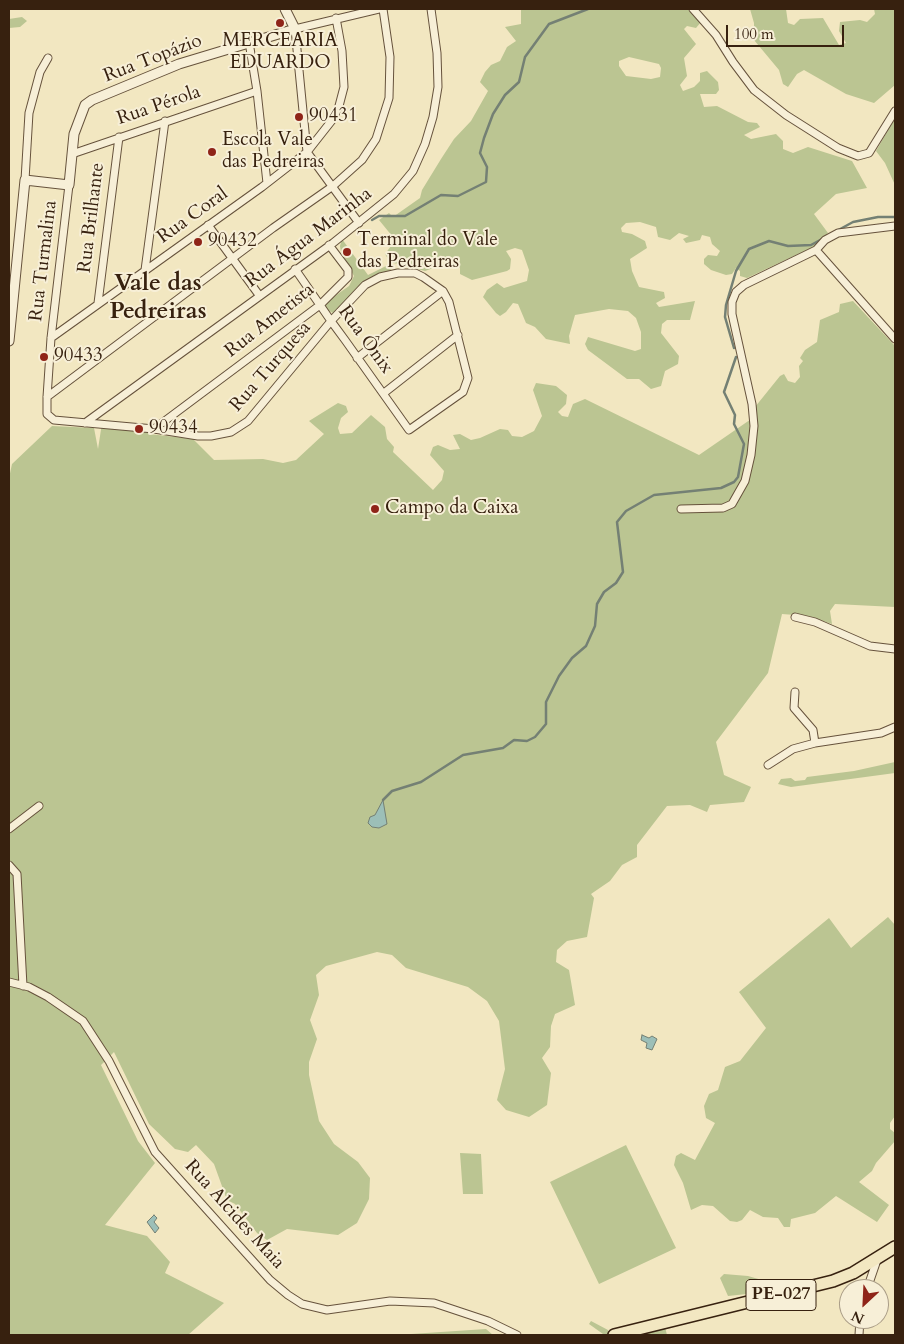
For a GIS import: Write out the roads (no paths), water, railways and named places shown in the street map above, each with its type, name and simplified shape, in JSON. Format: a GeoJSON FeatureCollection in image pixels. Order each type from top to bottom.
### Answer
{"type":"FeatureCollection","features":[{"type":"Feature","properties":{"kind":"main road","name":"PE-027"},"geometry":{"type":"LineString","coordinates":[[620,1335],[659,1330],[833,1281],[877,1260],[895,1247]]}},
{"type":"Feature","properties":{"kind":"street"},"geometry":{"type":"LineString","coordinates":[[285,9],[295,29],[307,152],[360,223]]}},
{"type":"Feature","properties":{"kind":"street","name":"Rua Topázio"},"geometry":{"type":"LineString","coordinates":[[85,105],[92,100],[179,64],[295,29],[379,9]]}},
{"type":"Feature","properties":{"kind":"street"},"geometry":{"type":"LineString","coordinates":[[47,397],[333,186],[362,160],[376,139],[384,117],[390,79],[383,9]]}},
{"type":"Feature","properties":{"kind":"street","name":"Rua Água Marinha"},"geometry":{"type":"LineString","coordinates":[[85,423],[360,223],[394,194],[412,171],[425,144],[433,117],[438,87],[437,53],[431,9]]}},
{"type":"Feature","properties":{"kind":"street"},"geometry":{"type":"LineString","coordinates":[[693,9],[716,35],[754,90],[786,115],[838,148],[858,156],[869,153],[895,112]]}},
{"type":"Feature","properties":{"kind":"street","name":"Rua Coral"},"geometry":{"type":"LineString","coordinates":[[51,338],[267,183],[307,152],[333,119],[344,87],[342,52],[336,18]]}},
{"type":"Feature","properties":{"kind":"street"},"geometry":{"type":"LineString","coordinates":[[250,42],[267,183]]}},
{"type":"Feature","properties":{"kind":"street"},"geometry":{"type":"LineString","coordinates":[[9,342],[25,180],[29,113],[40,72],[48,58]]}},
{"type":"Feature","properties":{"kind":"street","name":"Rua Pérola"},"geometry":{"type":"LineString","coordinates":[[72,154],[257,91]]}},
{"type":"Feature","properties":{"kind":"street","name":"Rua Turmalina"},"geometry":{"type":"LineString","coordinates":[[54,420],[47,414],[51,338],[72,154],[77,123],[85,105]]}},
{"type":"Feature","properties":{"kind":"street"},"geometry":{"type":"LineString","coordinates":[[145,270],[165,121]]}},
{"type":"Feature","properties":{"kind":"street","name":"Rua Brilhante"},"geometry":{"type":"LineString","coordinates":[[98,303],[119,137]]}},
{"type":"Feature","properties":{"kind":"street"},"geometry":{"type":"LineString","coordinates":[[25,180],[69,185]]}},
{"type":"Feature","properties":{"kind":"street"},"geometry":{"type":"LineString","coordinates":[[208,225],[259,295]]}},
{"type":"Feature","properties":{"kind":"street"},"geometry":{"type":"LineString","coordinates":[[681,509],[723,508],[732,504],[745,481],[753,438],[752,404],[734,324],[734,296],[744,284],[816,250],[825,240],[838,234],[895,226]]}},
{"type":"Feature","properties":{"kind":"street","name":"Rua Ametista"},"geometry":{"type":"LineString","coordinates":[[154,429],[320,305],[349,275],[330,245]]}},
{"type":"Feature","properties":{"kind":"street"},"geometry":{"type":"LineString","coordinates":[[816,250],[895,339]]}},
{"type":"Feature","properties":{"kind":"street","name":"Rua Ônix"},"geometry":{"type":"LineString","coordinates":[[295,269],[409,430],[463,392],[467,385],[468,378],[458,335]]}},
{"type":"Feature","properties":{"kind":"street","name":"Rua Turquesa"},"geometry":{"type":"LineString","coordinates":[[54,420],[211,436],[222,435],[241,428],[332,321],[366,285],[388,274],[415,274],[434,283],[443,291]]}},
{"type":"Feature","properties":{"kind":"street"},"geometry":{"type":"LineString","coordinates":[[357,358],[443,291],[453,313],[458,335],[384,393]]}},
{"type":"Feature","properties":{"kind":"street"},"geometry":{"type":"LineString","coordinates":[[795,618],[815,622],[870,646],[895,649]]}},
{"type":"Feature","properties":{"kind":"street"},"geometry":{"type":"LineString","coordinates":[[795,692],[794,708],[810,726],[815,743]]}},
{"type":"Feature","properties":{"kind":"street"},"geometry":{"type":"LineString","coordinates":[[768,765],[793,749],[815,743],[881,732],[895,727]]}},
{"type":"Feature","properties":{"kind":"street"},"geometry":{"type":"LineString","coordinates":[[9,829],[39,806]]}},
{"type":"Feature","properties":{"kind":"street"},"geometry":{"type":"LineString","coordinates":[[9,865],[17,874],[23,986]]}},
{"type":"Feature","properties":{"kind":"street","name":"Rua Alcides Maia"},"geometry":{"type":"LineString","coordinates":[[9,982],[23,986],[64,1006],[83,1021],[109,1061],[156,1152],[270,1280],[288,1295],[302,1304],[327,1310],[390,1301],[434,1303],[479,1318],[517,1335]]}},
{"type":"Feature","properties":{"kind":"street"},"geometry":{"type":"LineString","coordinates":[[870,1279],[877,1260]]}},
{"type":"Feature","properties":{"kind":"water"},"geometry":{"type":"Polygon","coordinates":[[[383,800],[387,824],[379,828],[372,827],[368,823],[370,817],[375,815],[383,800]]]}},
{"type":"Feature","properties":{"kind":"water"},"geometry":{"type":"Polygon","coordinates":[[[642,1035],[649,1038],[652,1036],[657,1039],[652,1050],[646,1048],[647,1043],[641,1040],[642,1035]]]}},
{"type":"Feature","properties":{"kind":"water"},"geometry":{"type":"Polygon","coordinates":[[[154,1215],[157,1218],[154,1222],[159,1228],[155,1233],[147,1222],[154,1215]]]}},
{"type":"Feature","properties":{"kind":"waterway"},"geometry":{"type":"LineString","coordinates":[[372,220],[379,216],[405,216],[441,195],[458,196],[486,182],[487,167],[480,153],[484,138],[493,114],[505,95],[519,82],[525,57],[549,24],[588,9]]}},
{"type":"Feature","properties":{"kind":"waterway"},"geometry":{"type":"LineString","coordinates":[[734,348],[725,317],[726,305],[736,271],[749,249],[769,241],[788,246],[811,245],[853,222],[878,217],[895,217]]}},
{"type":"Feature","properties":{"kind":"waterway"},"geometry":{"type":"LineString","coordinates":[[383,800],[392,791],[421,782],[463,755],[503,748],[514,740],[527,741],[535,737],[546,724],[546,702],[559,676],[572,658],[586,646],[595,626],[597,604],[604,592],[616,583],[623,572],[617,522],[626,511],[654,495],[721,488],[734,482],[738,477],[744,444],[734,424],[735,415],[724,392],[736,357]]}},
{"type":"Feature","properties":{"kind":"place","name":"MERCEARIA EDUARDO"},"geometry":{"type":"Point","coordinates":[280,23]}},
{"type":"Feature","properties":{"kind":"place","name":"90431"},"geometry":{"type":"Point","coordinates":[299,117]}},
{"type":"Feature","properties":{"kind":"place","name":"Escola Vale das Pedreiras"},"geometry":{"type":"Point","coordinates":[212,152]}},
{"type":"Feature","properties":{"kind":"place","name":"90432"},"geometry":{"type":"Point","coordinates":[198,242]}},
{"type":"Feature","properties":{"kind":"place","name":"Terminal do Vale das Pedreiras"},"geometry":{"type":"Point","coordinates":[347,252]}},
{"type":"Feature","properties":{"kind":"place","name":"90433"},"geometry":{"type":"Point","coordinates":[44,357]}},
{"type":"Feature","properties":{"kind":"place","name":"90434"},"geometry":{"type":"Point","coordinates":[139,429]}},
{"type":"Feature","properties":{"kind":"place","name":"Campo da Caixa"},"geometry":{"type":"Point","coordinates":[375,509]}},
{"type":"Feature","properties":{"kind":"district","name":"Vale das Pedreiras"},"geometry":{"type":"Point","coordinates":[158,298]}}]}
